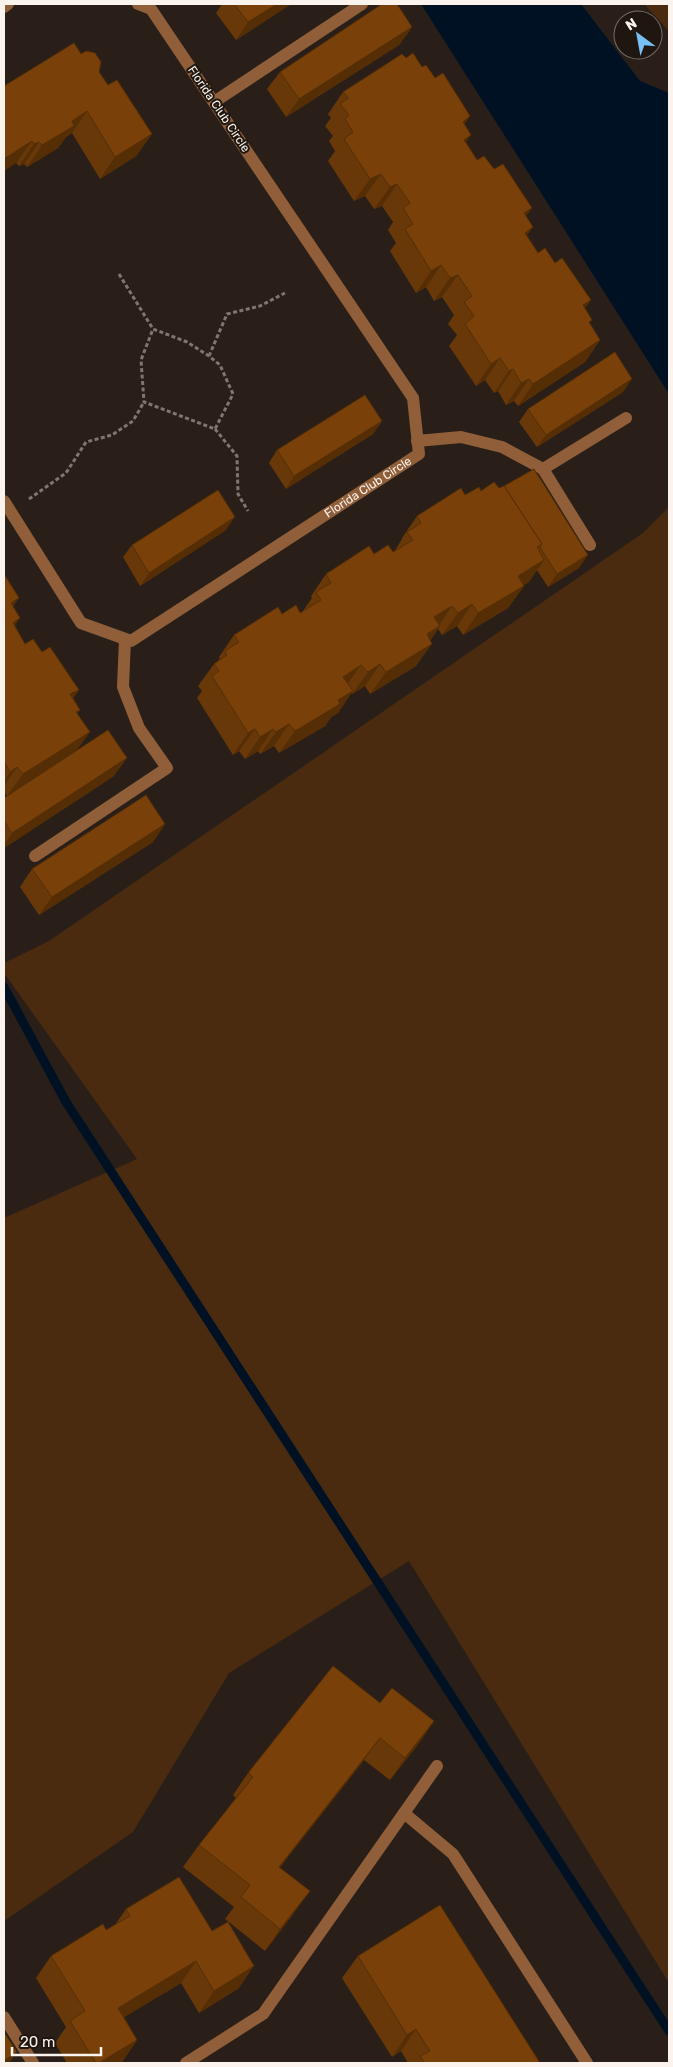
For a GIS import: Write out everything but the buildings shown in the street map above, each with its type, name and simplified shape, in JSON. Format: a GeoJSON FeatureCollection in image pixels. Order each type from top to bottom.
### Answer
{"type":"FeatureCollection","features":[{"type":"Feature","properties":{"kind":"street"},"geometry":{"type":"LineString","coordinates":[[4,6],[8,4]]}},
{"type":"Feature","properties":{"kind":"street","name":"Florida Club Circle"},"geometry":{"type":"LineString","coordinates":[[124,639],[131,642],[419,454],[413,398],[151,9],[138,4]]}},
{"type":"Feature","properties":{"kind":"street"},"geometry":{"type":"LineString","coordinates":[[214,102],[362,4]]}},
{"type":"Feature","properties":{"kind":"street"},"geometry":{"type":"LineString","coordinates":[[543,469],[626,418]]}},
{"type":"Feature","properties":{"kind":"street"},"geometry":{"type":"LineString","coordinates":[[417,441],[461,437],[502,447],[543,469],[590,546]]}},
{"type":"Feature","properties":{"kind":"street"},"geometry":{"type":"LineString","coordinates":[[7,506],[81,623],[124,639],[123,687],[139,728],[167,768],[35,856]]}},
{"type":"Feature","properties":{"kind":"street"},"geometry":{"type":"LineString","coordinates":[[186,2063],[263,2014],[437,1766]]}},
{"type":"Feature","properties":{"kind":"street"},"geometry":{"type":"LineString","coordinates":[[404,1813],[452,1854],[587,2063]]}},
{"type":"Feature","properties":{"kind":"street"},"geometry":{"type":"LineString","coordinates":[[4,2016],[33,2063]]}},
{"type":"Feature","properties":{"kind":"path"},"geometry":{"type":"LineString","coordinates":[[119,274],[153,329],[187,342],[220,365],[233,394],[216,429]]}},
{"type":"Feature","properties":{"kind":"path"},"geometry":{"type":"LineString","coordinates":[[209,356],[227,314],[260,306],[286,293]]}},
{"type":"Feature","properties":{"kind":"path"},"geometry":{"type":"LineString","coordinates":[[7,506],[66,473],[86,442],[112,435],[133,421],[144,402],[141,360],[153,329]]}},
{"type":"Feature","properties":{"kind":"path"},"geometry":{"type":"LineString","coordinates":[[144,402],[216,429],[237,456],[238,494],[248,511]]}},
{"type":"Feature","properties":{"kind":"shaded area"},"geometry":{"type":"Polygon","coordinates":[[[644,4],[669,4],[669,31],[663,25],[663,10],[650,10],[644,4]]]}},
{"type":"Feature","properties":{"kind":"shaded area"},"geometry":{"type":"Polygon","coordinates":[[[669,507],[669,1983],[409,1561],[229,1673],[133,1832],[4,1921],[4,1218],[137,1159],[4,973],[4,963],[49,941],[643,533],[669,507]]]}},
{"type":"Feature","properties":{"kind":"water"},"geometry":{"type":"Polygon","coordinates":[[[421,4],[581,4],[613,46],[613,60],[624,60],[640,81],[669,93],[669,394],[421,4]]]}},
{"type":"Feature","properties":{"kind":"waterway"},"geometry":{"type":"LineString","coordinates":[[4,987],[66,1102],[669,2031]]}}]}
